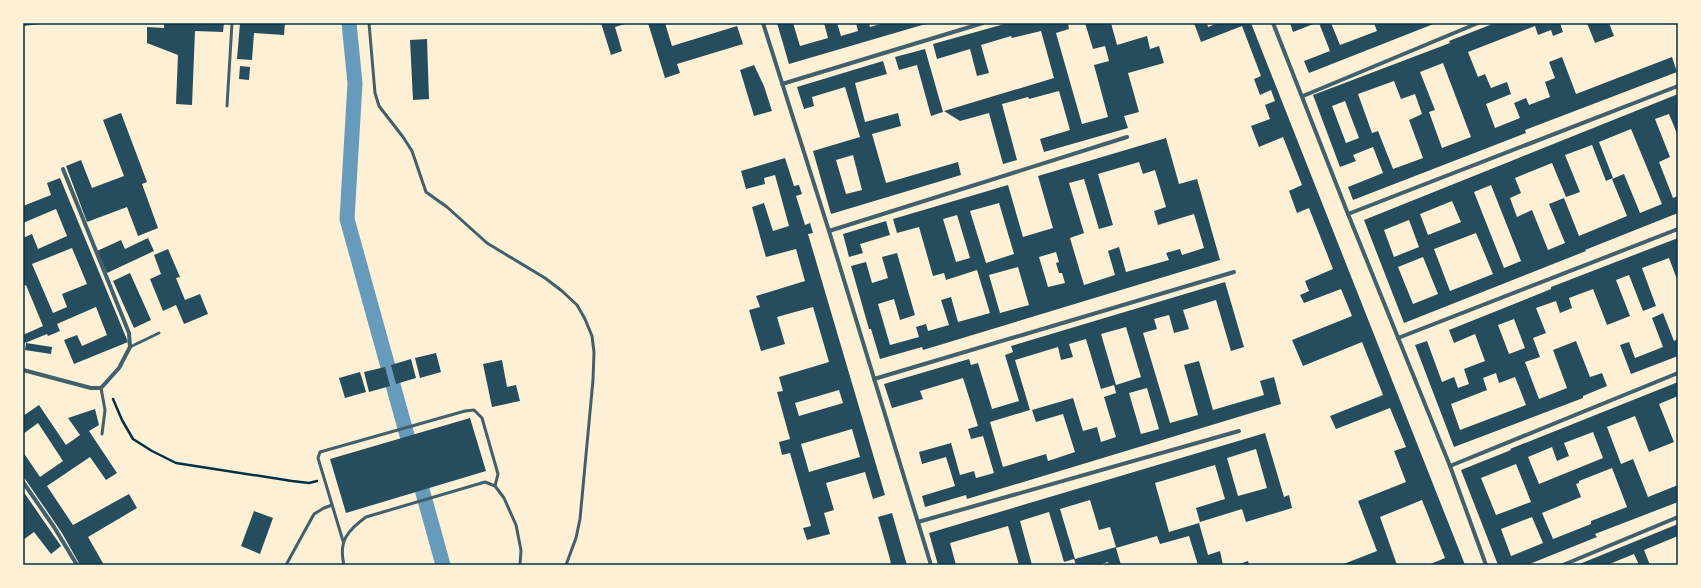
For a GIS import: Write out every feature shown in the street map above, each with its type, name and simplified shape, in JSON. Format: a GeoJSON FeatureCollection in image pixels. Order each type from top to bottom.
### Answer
{"type":"FeatureCollection","features":[{"type":"Feature","properties":{"kind":"street"},"geometry":{"type":"LineString","coordinates":[[763,23],[829,231],[931,565]]}},
{"type":"Feature","properties":{"kind":"street"},"geometry":{"type":"LineString","coordinates":[[782,84],[983,23]]}},
{"type":"Feature","properties":{"kind":"street"},"geometry":{"type":"LineString","coordinates":[[1273,23],[1303,96],[1348,214],[1450,466],[1486,565]]}},
{"type":"Feature","properties":{"kind":"street"},"geometry":{"type":"LineString","coordinates":[[1303,96],[1478,23]]}},
{"type":"Feature","properties":{"kind":"street"},"geometry":{"type":"LineString","coordinates":[[1348,214],[1678,86]]}},
{"type":"Feature","properties":{"kind":"street"},"geometry":{"type":"LineString","coordinates":[[829,231],[1127,137]]}},
{"type":"Feature","properties":{"kind":"street"},"geometry":{"type":"LineString","coordinates":[[23,370],[91,388],[101,388],[119,368],[130,347],[129,333],[63,169]]}},
{"type":"Feature","properties":{"kind":"street"},"geometry":{"type":"LineString","coordinates":[[1398,338],[1678,229]]}},
{"type":"Feature","properties":{"kind":"street"},"geometry":{"type":"LineString","coordinates":[[874,379],[1234,272]]}},
{"type":"Feature","properties":{"kind":"street"},"geometry":{"type":"LineString","coordinates":[[1450,466],[1678,373]]}},
{"type":"Feature","properties":{"kind":"street"},"geometry":{"type":"LineString","coordinates":[[918,522],[1239,431]]}},
{"type":"Feature","properties":{"kind":"street"},"geometry":{"type":"LineString","coordinates":[[23,482],[54,527],[76,565]]}},
{"type":"Feature","properties":{"kind":"street"},"geometry":{"type":"LineString","coordinates":[[1563,565],[1678,517]]}},
{"type":"Feature","properties":{"kind":"lane"},"geometry":{"type":"LineString","coordinates":[[227,106],[232,23]]}},
{"type":"Feature","properties":{"kind":"lane"},"geometry":{"type":"LineString","coordinates":[[369,23],[375,93],[379,106],[412,151],[426,192],[447,207],[487,243],[545,278],[562,291],[576,305],[585,319],[592,336],[594,352],[593,380],[580,519],[576,538],[566,565]]}},
{"type":"Feature","properties":{"kind":"lane"},"geometry":{"type":"LineString","coordinates":[[130,347],[159,333]]}},
{"type":"Feature","properties":{"kind":"lane"},"geometry":{"type":"LineString","coordinates":[[101,388],[105,410],[102,434]]}},
{"type":"Feature","properties":{"kind":"lane"},"geometry":{"type":"LineString","coordinates":[[344,565],[343,541],[318,458],[320,452],[465,410],[474,410],[482,418],[498,474],[495,486]]}},
{"type":"Feature","properties":{"kind":"lane"},"geometry":{"type":"LineString","coordinates":[[343,541],[351,528],[366,517],[485,482],[495,486],[504,498],[516,526],[521,550],[520,565]]}},
{"type":"Feature","properties":{"kind":"lane"},"geometry":{"type":"LineString","coordinates":[[286,565],[314,514],[332,505]]}},
{"type":"Feature","properties":{"kind":"path"},"geometry":{"type":"LineString","coordinates":[[101,388],[107,391],[113,400],[133,439],[152,451],[176,463],[309,483],[324,480]]}},
{"type":"Feature","properties":{"kind":"building"},"geometry":{"type":"Polygon","coordinates":[[[23,23],[40,23],[40,24],[23,26],[23,23]]]}},
{"type":"Feature","properties":{"kind":"building"},"geometry":{"type":"Polygon","coordinates":[[[164,23],[224,23],[223,32],[195,31],[192,105],[176,104],[178,55],[147,43],[147,27],[164,28],[164,23]]]}},
{"type":"Feature","properties":{"kind":"building"},"geometry":{"type":"Polygon","coordinates":[[[240,23],[285,23],[284,35],[254,33],[252,60],[237,59],[240,23]]]}},
{"type":"Feature","properties":{"kind":"building"},"geometry":{"type":"Polygon","coordinates":[[[601,23],[628,23],[615,27],[622,51],[611,55],[601,23]]]}},
{"type":"Feature","properties":{"kind":"building"},"geometry":{"type":"Polygon","coordinates":[[[648,23],[665,23],[672,46],[737,26],[743,44],[677,64],[680,73],[665,78],[648,23]]]}},
{"type":"Feature","properties":{"kind":"building"},"geometry":{"type":"Polygon","coordinates":[[[777,23],[793,23],[800,46],[828,38],[824,23],[837,23],[841,36],[858,31],[856,23],[869,23],[870,27],[884,23],[929,23],[789,64],[777,23]]]}},
{"type":"Feature","properties":{"kind":"building"},"geometry":{"type":"Polygon","coordinates":[[[1008,23],[1068,23],[1069,29],[1056,33],[1082,124],[1108,117],[1094,65],[1109,61],[1105,46],[1093,49],[1085,23],[1111,23],[1117,45],[1147,36],[1150,49],[1159,46],[1164,63],[1128,73],[1139,112],[1124,116],[1128,128],[1044,152],[1040,139],[1070,130],[1059,91],[1002,104],[1017,160],[1003,164],[989,113],[960,121],[944,111],[1054,78],[1041,31],[1012,38],[1011,36],[981,45],[989,73],[977,76],[970,49],[937,59],[933,44],[1008,23]]]}},
{"type":"Feature","properties":{"kind":"building"},"geometry":{"type":"Polygon","coordinates":[[[1194,23],[1207,23],[1208,27],[1218,23],[1251,23],[1465,565],[1428,565],[1445,558],[1422,500],[1380,517],[1397,565],[1341,565],[1377,551],[1358,501],[1406,482],[1394,451],[1406,447],[1390,408],[1336,429],[1330,416],[1383,395],[1362,342],[1303,366],[1292,340],[1352,316],[1341,289],[1304,303],[1300,295],[1309,291],[1305,281],[1333,269],[1309,208],[1297,213],[1289,191],[1302,185],[1283,137],[1259,147],[1251,126],[1270,119],[1265,105],[1275,101],[1271,90],[1260,95],[1254,79],[1261,76],[1242,26],[1201,42],[1194,23]]]}},
{"type":"Feature","properties":{"kind":"building"},"geometry":{"type":"Polygon","coordinates":[[[1290,23],[1316,23],[1293,32],[1290,23]]]}},
{"type":"Feature","properties":{"kind":"building"},"geometry":{"type":"Polygon","coordinates":[[[1319,23],[1331,23],[1340,45],[1377,31],[1374,23],[1436,23],[1309,73],[1304,61],[1330,51],[1319,23]]]}},
{"type":"Feature","properties":{"kind":"building"},"geometry":{"type":"Polygon","coordinates":[[[1495,23],[1560,23],[1563,32],[1553,36],[1551,30],[1538,35],[1535,26],[1468,52],[1478,77],[1485,74],[1491,88],[1507,82],[1511,94],[1486,104],[1495,128],[1520,118],[1514,103],[1526,98],[1529,105],[1550,97],[1545,82],[1555,78],[1549,62],[1562,57],[1576,94],[1672,57],[1677,72],[1525,130],[1526,133],[1353,200],[1348,187],[1383,173],[1373,147],[1353,155],[1356,161],[1340,167],[1313,95],[1450,43],[1449,41],[1495,23]],[[1443,63],[1420,72],[1435,110],[1429,112],[1442,148],[1471,137],[1443,63]],[[1394,81],[1358,94],[1372,133],[1378,131],[1393,169],[1423,158],[1409,120],[1422,114],[1415,94],[1401,99],[1394,81]],[[1345,101],[1332,106],[1346,143],[1359,138],[1345,101]]]}},
{"type":"Feature","properties":{"kind":"building"},"geometry":{"type":"Polygon","coordinates":[[[1587,23],[1609,23],[1614,36],[1595,43],[1587,23]]]}},
{"type":"Feature","properties":{"kind":"building"},"geometry":{"type":"Polygon","coordinates":[[[427,39],[429,99],[413,100],[410,40],[427,39]]]}},
{"type":"Feature","properties":{"kind":"building"},"geometry":{"type":"Polygon","coordinates":[[[925,49],[943,112],[931,116],[917,65],[899,70],[895,57],[925,49]]]}},
{"type":"Feature","properties":{"kind":"building"},"geometry":{"type":"Polygon","coordinates":[[[883,61],[887,74],[855,83],[865,122],[898,113],[901,126],[872,134],[886,183],[958,162],[961,175],[831,214],[813,151],[860,137],[845,87],[812,97],[814,106],[804,109],[797,87],[883,61]],[[853,155],[836,160],[846,194],[862,190],[853,155]]]}},
{"type":"Feature","properties":{"kind":"building"},"geometry":{"type":"Polygon","coordinates":[[[754,65],[764,86],[772,111],[754,116],[740,70],[754,65]]]}},
{"type":"Feature","properties":{"kind":"building"},"geometry":{"type":"Polygon","coordinates":[[[240,66],[250,67],[249,80],[239,79],[240,66]]]}},
{"type":"Feature","properties":{"kind":"building"},"geometry":{"type":"Polygon","coordinates":[[[1678,94],[1678,136],[1669,114],[1655,119],[1670,157],[1659,162],[1673,198],[1678,196],[1678,213],[1585,250],[1586,251],[1404,323],[1364,220],[1678,94]],[[1631,129],[1599,142],[1613,178],[1606,181],[1592,145],[1565,155],[1580,192],[1566,197],[1552,163],[1515,178],[1521,193],[1510,198],[1517,217],[1532,210],[1548,250],[1565,243],[1549,204],[1564,198],[1579,236],[1627,216],[1612,179],[1624,174],[1640,213],[1662,204],[1631,129]],[[1491,185],[1474,192],[1504,268],[1521,261],[1491,185]],[[1452,201],[1420,214],[1428,235],[1461,222],[1452,201]],[[1409,220],[1384,230],[1394,257],[1419,247],[1409,220]],[[1476,233],[1434,249],[1450,291],[1493,274],[1476,233]],[[1423,257],[1398,267],[1413,304],[1438,294],[1423,257]]]}},
{"type":"Feature","properties":{"kind":"building"},"geometry":{"type":"Polygon","coordinates":[[[121,113],[147,182],[142,184],[158,228],[138,236],[127,207],[87,222],[66,166],[81,160],[92,188],[124,176],[103,120],[121,113]]]}},
{"type":"Feature","properties":{"kind":"building"},"geometry":{"type":"Polygon","coordinates":[[[1166,138],[1179,184],[1197,179],[1220,260],[923,350],[922,347],[880,359],[871,329],[869,329],[851,266],[866,262],[872,283],[888,278],[882,257],[897,253],[915,315],[900,320],[894,299],[878,304],[890,345],[919,337],[916,327],[926,324],[928,331],[949,325],[941,300],[951,297],[958,322],[990,313],[977,270],[946,280],[944,273],[933,276],[919,227],[897,233],[893,219],[1008,185],[1023,237],[1053,228],[1038,176],[1166,138]],[[1139,162],[1098,174],[1113,225],[1099,229],[1084,179],[1069,183],[1084,233],[1070,238],[1084,285],[1115,275],[1108,251],[1119,247],[1126,272],[1169,260],[1166,253],[1180,249],[1182,255],[1204,248],[1194,214],[1158,225],[1154,211],[1166,207],[1155,170],[1143,174],[1139,162]],[[999,203],[970,211],[986,263],[1014,254],[999,203]],[[957,215],[943,219],[956,262],[970,258],[957,215]],[[1056,252],[1039,257],[1048,287],[1065,283],[1062,273],[1059,273],[1056,263],[1059,262],[1056,252]],[[1018,267],[989,275],[1000,313],[1029,305],[1018,267]]]}},
{"type":"Feature","properties":{"kind":"building"},"geometry":{"type":"Polygon","coordinates":[[[785,158],[794,186],[799,185],[802,194],[796,196],[805,225],[810,223],[813,233],[808,234],[885,495],[873,499],[865,472],[826,483],[834,510],[824,513],[830,534],[807,540],[803,528],[811,526],[790,453],[782,455],[779,442],[790,439],[777,392],[783,391],[779,377],[829,362],[813,307],[777,317],[785,344],[761,351],[749,310],[760,307],[756,296],[805,281],[796,249],[766,257],[763,247],[752,207],[764,203],[773,231],[789,226],[775,175],[764,178],[765,184],[746,189],[741,171],[785,158]],[[839,390],[795,403],[799,416],[843,403],[839,390]],[[852,429],[801,444],[809,472],[860,457],[852,429]]]}},
{"type":"Feature","properties":{"kind":"building"},"geometry":{"type":"Polygon","coordinates":[[[60,178],[128,342],[74,364],[64,340],[77,335],[82,346],[107,335],[96,307],[57,324],[60,331],[48,336],[47,334],[25,343],[23,339],[23,335],[43,326],[26,285],[23,286],[23,238],[32,234],[38,249],[67,236],[56,209],[23,223],[23,206],[51,195],[47,183],[60,178]],[[72,248],[32,264],[53,313],[67,307],[62,294],[87,284],[72,248]]]}},
{"type":"Feature","properties":{"kind":"building"},"geometry":{"type":"Polygon","coordinates":[[[886,221],[890,235],[860,244],[863,253],[849,257],[843,234],[886,221]]]}},
{"type":"Feature","properties":{"kind":"building"},"geometry":{"type":"Polygon","coordinates":[[[148,238],[154,251],[107,273],[97,251],[121,240],[125,249],[148,238]]]}},
{"type":"Feature","properties":{"kind":"building"},"geometry":{"type":"Polygon","coordinates":[[[1678,238],[1678,282],[1669,258],[1642,268],[1656,306],[1643,311],[1629,275],[1616,280],[1630,316],[1607,325],[1593,289],[1569,298],[1572,308],[1560,313],[1556,301],[1536,308],[1546,333],[1533,338],[1540,357],[1525,362],[1539,399],[1567,388],[1553,350],[1576,341],[1590,377],[1602,373],[1607,386],[1583,396],[1583,398],[1454,447],[1415,345],[1427,341],[1442,382],[1454,377],[1458,388],[1469,384],[1464,369],[1485,361],[1475,334],[1454,343],[1449,330],[1551,289],[1551,287],[1678,238]],[[1514,319],[1498,325],[1509,354],[1525,348],[1514,319]],[[1496,373],[1483,378],[1487,390],[1451,404],[1460,430],[1526,405],[1515,377],[1499,383],[1496,373]]]}},
{"type":"Feature","properties":{"kind":"building"},"geometry":{"type":"Polygon","coordinates":[[[168,249],[180,277],[176,278],[185,300],[200,294],[208,314],[184,324],[176,305],[163,311],[150,279],[161,274],[154,255],[168,249]]]}},
{"type":"Feature","properties":{"kind":"building"},"geometry":{"type":"Polygon","coordinates":[[[130,273],[151,320],[134,328],[113,281],[130,273]]]}},
{"type":"Feature","properties":{"kind":"building"},"geometry":{"type":"Polygon","coordinates":[[[1225,282],[1244,347],[1231,351],[1216,300],[1183,310],[1189,329],[1174,333],[1169,315],[1154,319],[1157,329],[1143,333],[1170,423],[1198,415],[1184,365],[1199,361],[1213,410],[1264,395],[1260,381],[1274,377],[1281,404],[967,499],[966,495],[925,507],[922,496],[955,486],[946,457],[922,464],[919,452],[951,443],[960,475],[974,471],[976,478],[994,473],[983,436],[971,439],[968,429],[978,426],[963,378],[920,391],[923,399],[892,408],[884,384],[969,359],[971,365],[978,363],[992,409],[1019,401],[1005,355],[1013,352],[1011,346],[1225,282]],[[1126,327],[1101,334],[1116,385],[1141,377],[1126,327]],[[1086,339],[1069,344],[1073,357],[1061,360],[1058,347],[1015,360],[1030,410],[990,422],[1003,467],[1046,454],[1048,461],[1075,452],[1063,414],[1036,422],[1032,410],[1073,398],[1083,431],[1097,427],[1101,442],[1116,437],[1104,397],[1116,393],[1114,385],[1101,389],[1086,339]],[[1147,388],[1129,393],[1141,434],[1159,429],[1147,388]]]}},
{"type":"Feature","properties":{"kind":"building"},"geometry":{"type":"Polygon","coordinates":[[[1663,313],[1674,341],[1678,339],[1678,356],[1631,374],[1620,345],[1629,342],[1635,358],[1663,347],[1652,318],[1663,313]]]}},
{"type":"Feature","properties":{"kind":"building"},"geometry":{"type":"Polygon","coordinates":[[[26,343],[52,347],[51,354],[25,350],[26,343]]]}},
{"type":"Feature","properties":{"kind":"building"},"geometry":{"type":"Polygon","coordinates":[[[436,353],[441,372],[420,378],[415,358],[436,353]]]}},
{"type":"Feature","properties":{"kind":"building"},"geometry":{"type":"Polygon","coordinates":[[[411,359],[416,378],[396,384],[391,365],[411,359]]]}},
{"type":"Feature","properties":{"kind":"building"},"geometry":{"type":"Polygon","coordinates":[[[502,360],[507,387],[516,385],[520,401],[492,407],[483,364],[502,360]]]}},
{"type":"Feature","properties":{"kind":"building"},"geometry":{"type":"Polygon","coordinates":[[[385,367],[390,386],[369,392],[364,372],[385,367]]]}},
{"type":"Feature","properties":{"kind":"building"},"geometry":{"type":"Polygon","coordinates":[[[360,372],[366,392],[345,398],[339,378],[360,372]]]}},
{"type":"Feature","properties":{"kind":"building"},"geometry":{"type":"Polygon","coordinates":[[[1678,382],[1678,396],[1659,404],[1674,442],[1649,452],[1635,416],[1607,427],[1621,464],[1633,459],[1648,497],[1678,485],[1678,502],[1595,534],[1597,537],[1527,565],[1498,565],[1461,470],[1511,450],[1510,449],[1678,382]],[[1593,432],[1564,443],[1569,456],[1557,461],[1552,447],[1528,457],[1539,484],[1603,458],[1593,432]],[[1516,464],[1481,478],[1496,515],[1531,502],[1516,464]],[[1612,468],[1579,481],[1579,483],[1576,484],[1581,497],[1542,513],[1553,539],[1591,524],[1591,521],[1627,507],[1612,468]],[[1532,517],[1501,529],[1511,556],[1543,543],[1532,517]]]}},
{"type":"Feature","properties":{"kind":"building"},"geometry":{"type":"Polygon","coordinates":[[[39,405],[66,445],[80,435],[68,418],[95,409],[99,425],[89,431],[117,473],[106,480],[90,457],[47,486],[73,525],[129,494],[137,508],[88,537],[104,565],[80,565],[62,533],[23,476],[23,452],[40,477],[63,461],[38,423],[23,434],[23,416],[39,405]]]}},
{"type":"Feature","properties":{"kind":"building"},"geometry":{"type":"Polygon","coordinates":[[[470,418],[486,471],[346,513],[330,459],[470,418]]]}},
{"type":"Feature","properties":{"kind":"building"},"geometry":{"type":"Polygon","coordinates":[[[1265,433],[1284,497],[1289,495],[1292,508],[1246,522],[1242,509],[1200,522],[1196,508],[1225,499],[1215,465],[1155,483],[1169,532],[1199,523],[1208,555],[1220,551],[1223,565],[1198,565],[1189,536],[1160,544],[1157,536],[1116,548],[1121,565],[1109,565],[1108,562],[1098,565],[1076,565],[1074,559],[1064,562],[1049,512],[1020,521],[1032,565],[1019,565],[1008,526],[950,543],[956,565],[938,565],[929,533],[1265,433]],[[1256,449],[1227,458],[1238,496],[1267,488],[1256,449]],[[1090,500],[1060,509],[1075,559],[1116,547],[1110,527],[1099,530],[1090,500]]]}},
{"type":"Feature","properties":{"kind":"building"},"geometry":{"type":"Polygon","coordinates":[[[23,491],[61,546],[51,554],[34,532],[23,540],[23,491]]]}},
{"type":"Feature","properties":{"kind":"building"},"geometry":{"type":"Polygon","coordinates":[[[254,511],[273,518],[260,554],[241,546],[254,511]]]}},
{"type":"Feature","properties":{"kind":"building"},"geometry":{"type":"Polygon","coordinates":[[[892,513],[907,565],[891,565],[878,517],[892,513]]]}},
{"type":"Feature","properties":{"kind":"building"},"geometry":{"type":"Polygon","coordinates":[[[1678,524],[1678,536],[1644,550],[1650,565],[1639,565],[1634,554],[1607,565],[1577,565],[1678,524]]]}},
{"type":"Feature","properties":{"kind":"building"},"geometry":{"type":"Polygon","coordinates":[[[1248,561],[1249,565],[1237,565],[1248,561]]]}},
{"type":"Feature","properties":{"kind":"waterway"},"geometry":{"type":"LineString","coordinates":[[349,23],[355,83],[347,219],[443,565]]}}]}
